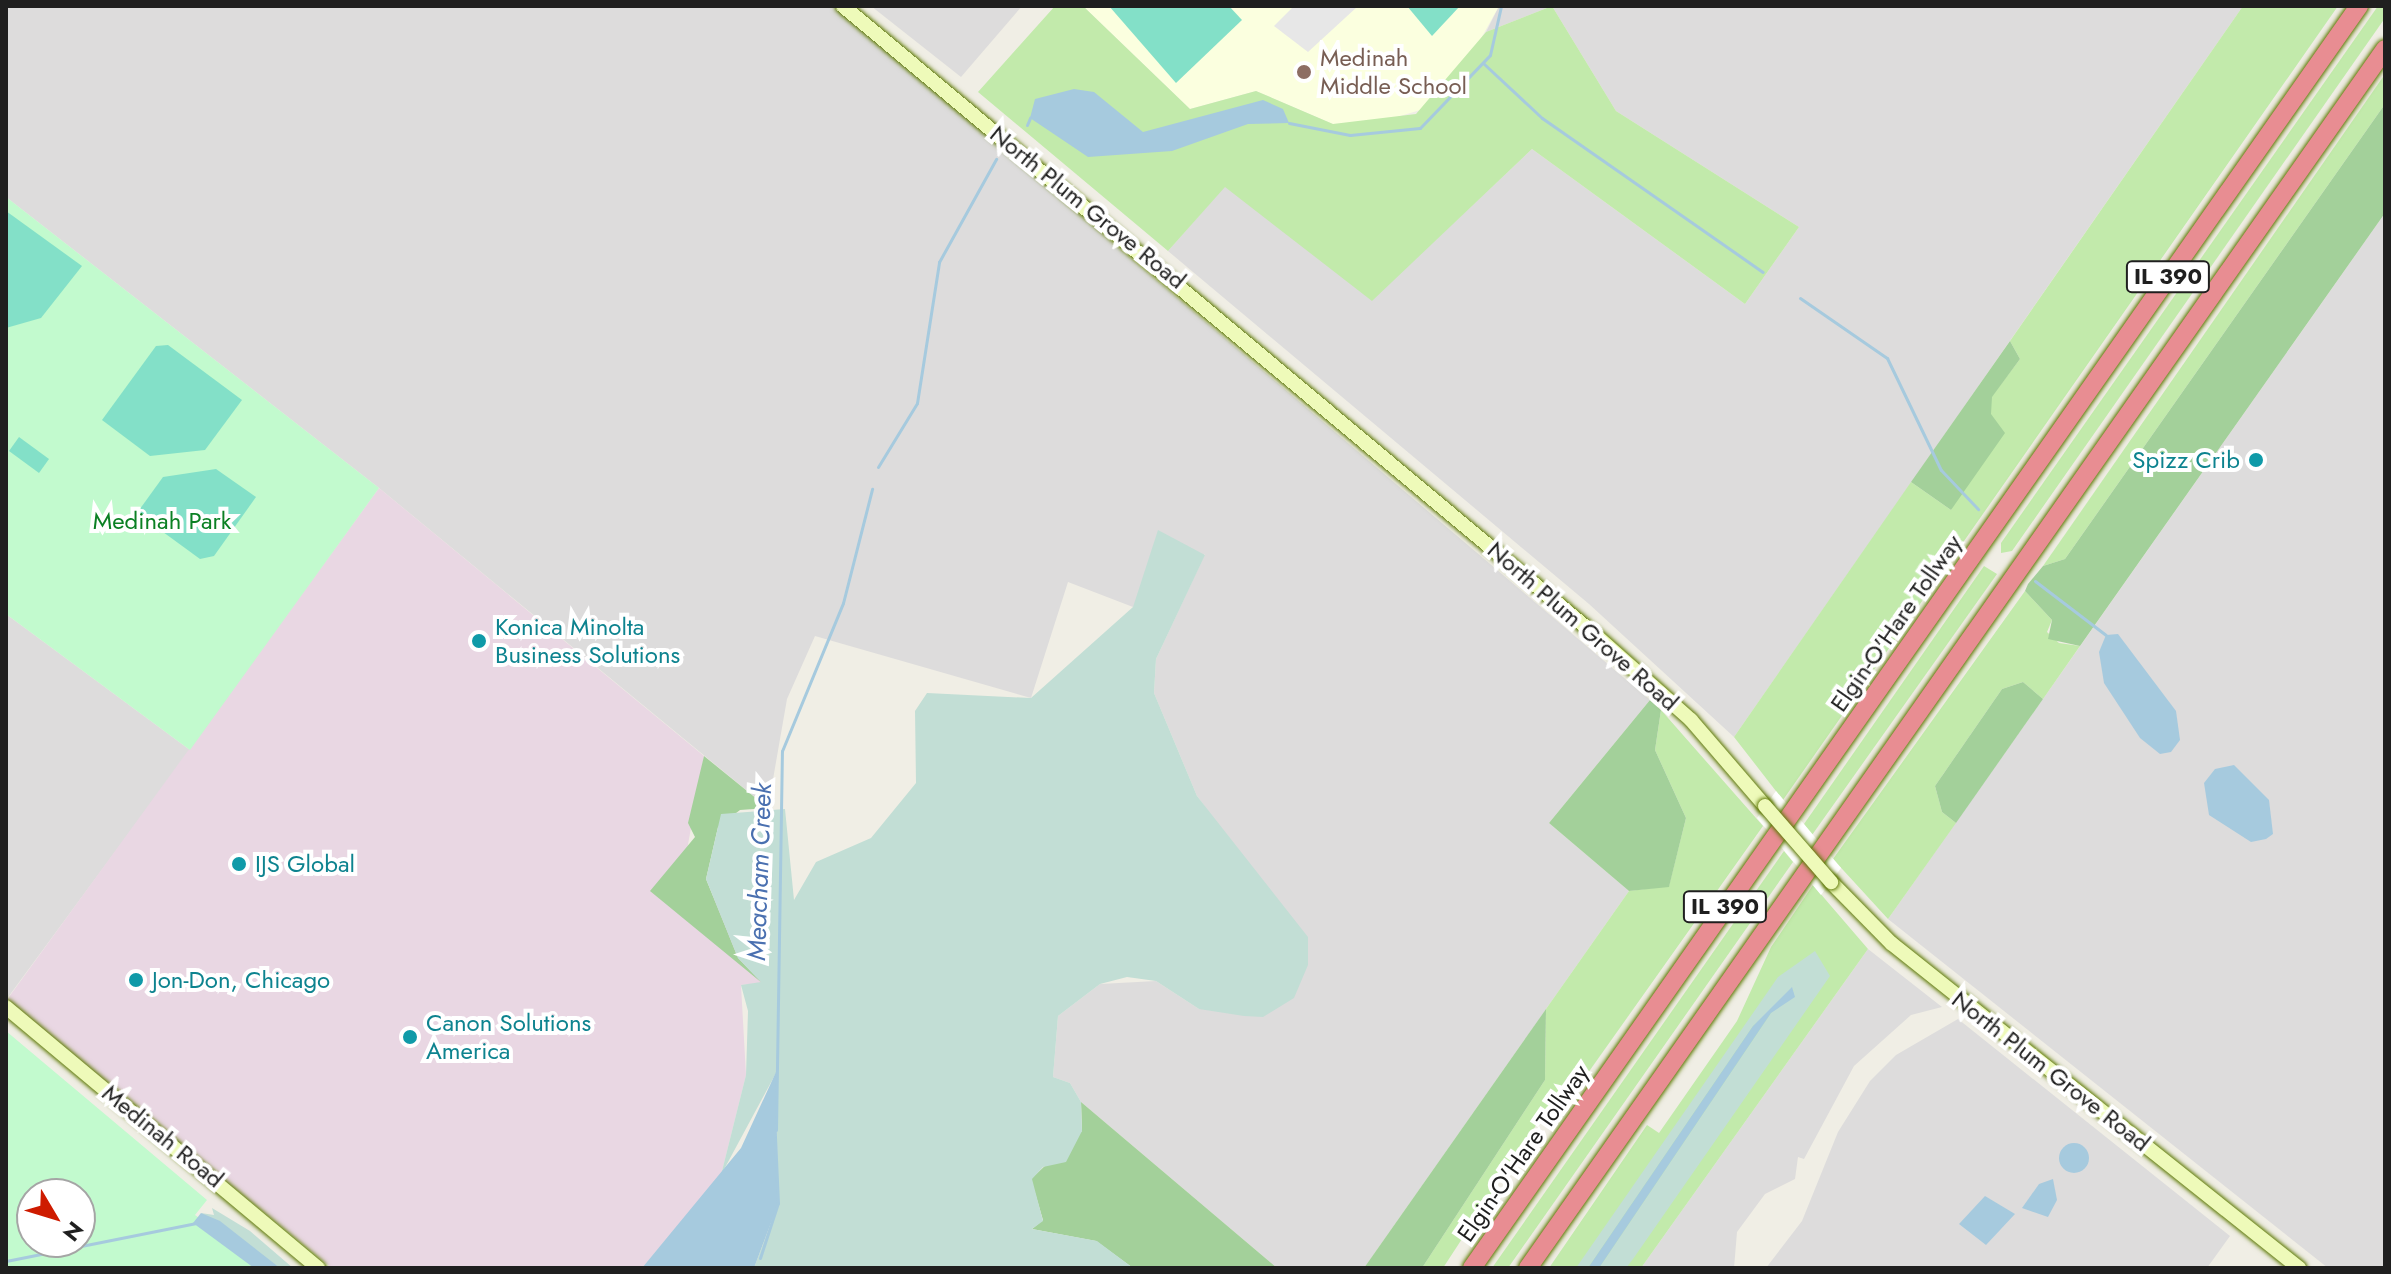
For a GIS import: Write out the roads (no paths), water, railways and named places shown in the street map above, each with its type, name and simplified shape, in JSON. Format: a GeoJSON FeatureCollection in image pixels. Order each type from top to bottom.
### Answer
{"type":"FeatureCollection","features":[{"type":"Feature","properties":{"kind":"highway","name":"Elgin-O'Hare Tollway"},"geometry":{"type":"LineString","coordinates":[[1472,1268],[2359,6]]}},
{"type":"Feature","properties":{"kind":"highway","name":"IL 390"},"geometry":{"type":"LineString","coordinates":[[1528,1268],[2385,49]]}},
{"type":"Feature","properties":{"kind":"street","name":"North Plum Grove Road"},"geometry":{"type":"LineString","coordinates":[[843,6],[1593,633],[1691,720],[1831,882],[1891,943],[2299,1268]]}},
{"type":"Feature","properties":{"kind":"street","name":"Medinah Road"},"geometry":{"type":"LineString","coordinates":[[6,1007],[318,1268]]}},
{"type":"Feature","properties":{"kind":"waterway"},"geometry":{"type":"LineString","coordinates":[[1289,123],[1350,135],[1420,128],[1490,55],[1501,6]]}},
{"type":"Feature","properties":{"kind":"waterway"},"geometry":{"type":"LineString","coordinates":[[1483,63],[1542,118],[1763,272]]}},
{"type":"Feature","properties":{"kind":"waterway","name":"Meacham Creek"},"geometry":{"type":"LineString","coordinates":[[1027,125],[1030,118]]}},
{"type":"Feature","properties":{"kind":"waterway","name":"Meacham Creek"},"geometry":{"type":"LineString","coordinates":[[878,467],[917,403],[939,262],[996,159]]}},
{"type":"Feature","properties":{"kind":"waterway"},"geometry":{"type":"LineString","coordinates":[[1800,298],[1887,358],[1941,470],[1978,509]]}},
{"type":"Feature","properties":{"kind":"waterway","name":"Meacham Creek"},"geometry":{"type":"LineString","coordinates":[[776,1130],[782,751],[843,603],[872,489]]}},
{"type":"Feature","properties":{"kind":"waterway"},"geometry":{"type":"LineString","coordinates":[[2035,581],[2106,635]]}},
{"type":"Feature","properties":{"kind":"waterway","name":"Meacham Creek"},"geometry":{"type":"LineString","coordinates":[[760,1258],[778,1203],[775,1138]]}},
{"type":"Feature","properties":{"kind":"waterway","name":"Meacham Creek"},"geometry":{"type":"LineString","coordinates":[[6,1261],[196,1223]]}},
{"type":"Feature","properties":{"kind":"place","name":"Medinah Middle School"},"geometry":{"type":"Point","coordinates":[1304,72]}},
{"type":"Feature","properties":{"kind":"place","name":"Spizz Crib"},"geometry":{"type":"Point","coordinates":[2256,460]}},
{"type":"Feature","properties":{"kind":"place","name":"Konica Minolta Business Solutions"},"geometry":{"type":"Point","coordinates":[479,641]}},
{"type":"Feature","properties":{"kind":"place","name":"IJS Global"},"geometry":{"type":"Point","coordinates":[239,864]}},
{"type":"Feature","properties":{"kind":"place","name":"Jon-Don, Chicago"},"geometry":{"type":"Point","coordinates":[136,980]}},
{"type":"Feature","properties":{"kind":"place","name":"Canon Solutions America"},"geometry":{"type":"Point","coordinates":[410,1037]}},
{"type":"Feature","properties":{"kind":"park label","name":"Medinah Park"},"geometry":{"type":"Point","coordinates":[162,521]}}]}
